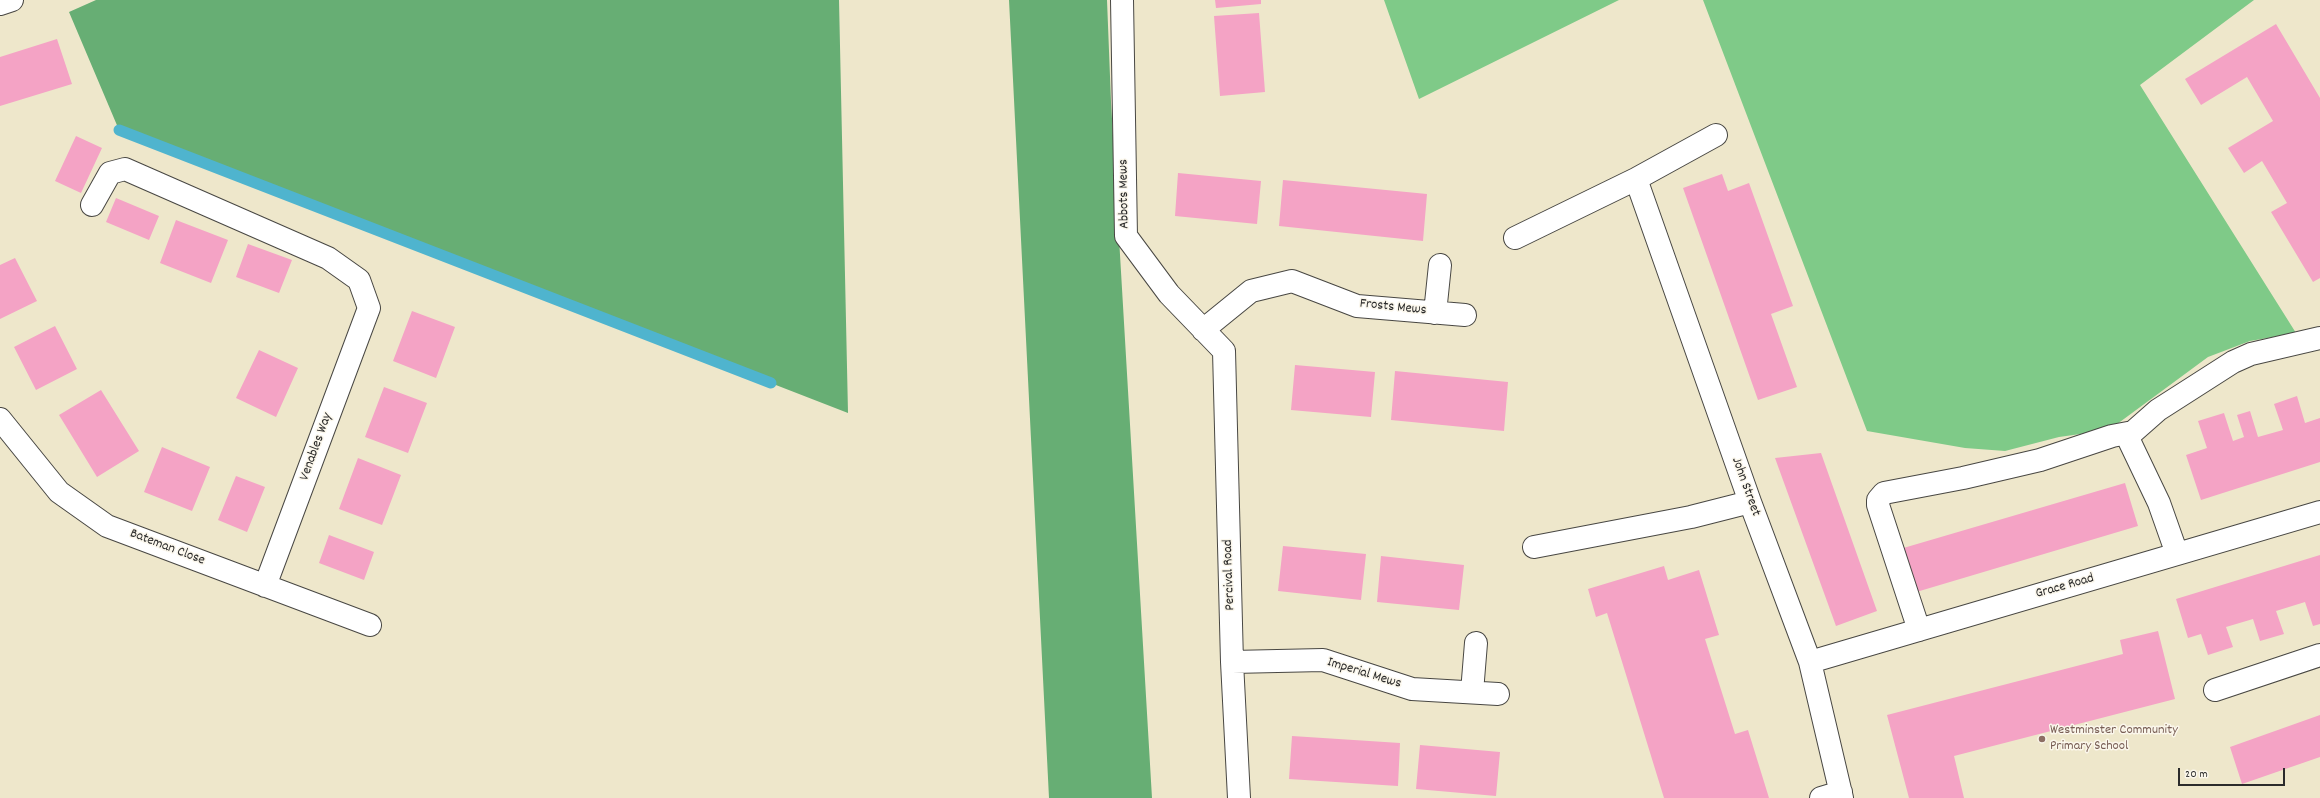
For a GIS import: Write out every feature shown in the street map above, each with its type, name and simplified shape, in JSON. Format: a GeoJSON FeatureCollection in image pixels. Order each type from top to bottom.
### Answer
{"type":"FeatureCollection","features":[{"type":"Feature","properties":{"kind":"street"},"geometry":{"type":"LineString","coordinates":[[0,4],[12,0]]}},
{"type":"Feature","properties":{"kind":"street","name":"Abbots Mews"},"geometry":{"type":"LineString","coordinates":[[1122,0],[1126,236],[1169,294],[1224,351]]}},
{"type":"Feature","properties":{"kind":"street"},"geometry":{"type":"LineString","coordinates":[[1515,238],[1636,179],[1716,135]]}},
{"type":"Feature","properties":{"kind":"street","name":"Venables Way"},"geometry":{"type":"LineString","coordinates":[[92,205],[110,174],[125,169],[328,258],[359,280],[369,308],[266,586]]}},
{"type":"Feature","properties":{"kind":"street","name":"John Street"},"geometry":{"type":"LineString","coordinates":[[1636,179],[1750,502],[1810,662],[1835,796]]}},
{"type":"Feature","properties":{"kind":"street","name":"Frosts Mews"},"geometry":{"type":"LineString","coordinates":[[1435,313],[1440,265]]}},
{"type":"Feature","properties":{"kind":"street","name":"Frosts Mews"},"geometry":{"type":"LineString","coordinates":[[1203,330],[1251,291],[1292,281],[1356,306],[1465,315]]}},
{"type":"Feature","properties":{"kind":"street"},"geometry":{"type":"LineString","coordinates":[[1919,630],[1878,505],[1878,500],[1884,493],[1963,478],[2040,460],[2112,436],[2134,432],[2158,410],[2233,362],[2251,354],[2320,338]]}},
{"type":"Feature","properties":{"kind":"street","name":"Percival Road"},"geometry":{"type":"LineString","coordinates":[[1224,351],[1232,662],[1239,798]]}},
{"type":"Feature","properties":{"kind":"street","name":"Bateman Close"},"geometry":{"type":"LineString","coordinates":[[0,419],[5,428],[59,492],[107,526],[370,625]]}},
{"type":"Feature","properties":{"kind":"street"},"geometry":{"type":"LineString","coordinates":[[2126,434],[2159,504],[2177,554]]}},
{"type":"Feature","properties":{"kind":"street"},"geometry":{"type":"LineString","coordinates":[[1534,547],[1691,518],[1750,502]]}},
{"type":"Feature","properties":{"kind":"street","name":"Grace Road"},"geometry":{"type":"LineString","coordinates":[[1810,662],[2320,512]]}},
{"type":"Feature","properties":{"kind":"street"},"geometry":{"type":"LineString","coordinates":[[1472,692],[1476,643]]}},
{"type":"Feature","properties":{"kind":"street"},"geometry":{"type":"LineString","coordinates":[[2215,690],[2320,655]]}},
{"type":"Feature","properties":{"kind":"street","name":"Imperial Mews"},"geometry":{"type":"LineString","coordinates":[[1232,662],[1323,660],[1412,688],[1498,694]]}},
{"type":"Feature","properties":{"kind":"green space"},"geometry":{"type":"Polygon","coordinates":[[[96,0],[839,0],[848,413],[119,130],[69,12],[96,0]]]}},
{"type":"Feature","properties":{"kind":"green space"},"geometry":{"type":"Polygon","coordinates":[[[1009,0],[1107,0],[1111,102],[1152,798],[1049,798],[1009,0]]]}},
{"type":"Feature","properties":{"kind":"green space"},"geometry":{"type":"Polygon","coordinates":[[[1384,0],[1619,0],[1419,99],[1384,0]]]}},
{"type":"Feature","properties":{"kind":"green space"},"geometry":{"type":"Polygon","coordinates":[[[1703,0],[2254,0],[2140,85],[2296,333],[2250,341],[2208,357],[2109,430],[2059,437],[2005,451],[1965,448],[1867,431],[1703,0]]]}},
{"type":"Feature","properties":{"kind":"building"},"geometry":{"type":"Polygon","coordinates":[[[1215,0],[1261,0],[1261,4],[1216,8],[1215,0]]]}},
{"type":"Feature","properties":{"kind":"building"},"geometry":{"type":"Polygon","coordinates":[[[1259,13],[1265,92],[1220,96],[1214,16],[1259,13]]]}},
{"type":"Feature","properties":{"kind":"building"},"geometry":{"type":"Polygon","coordinates":[[[2276,24],[2320,98],[2320,278],[2313,282],[2271,212],[2287,203],[2262,161],[2244,173],[2228,148],[2273,121],[2247,77],[2201,105],[2185,79],[2276,24]]]}},
{"type":"Feature","properties":{"kind":"building"},"geometry":{"type":"Polygon","coordinates":[[[57,39],[72,84],[0,106],[0,57],[57,39]]]}},
{"type":"Feature","properties":{"kind":"building"},"geometry":{"type":"Polygon","coordinates":[[[76,136],[102,148],[81,193],[55,181],[76,136]]]}},
{"type":"Feature","properties":{"kind":"building"},"geometry":{"type":"Polygon","coordinates":[[[1178,173],[1261,181],[1257,224],[1175,216],[1178,173]]]}},
{"type":"Feature","properties":{"kind":"building"},"geometry":{"type":"Polygon","coordinates":[[[1722,174],[1728,191],[1749,183],[1793,306],[1771,314],[1797,387],[1758,400],[1683,188],[1722,174]]]}},
{"type":"Feature","properties":{"kind":"building"},"geometry":{"type":"Polygon","coordinates":[[[1283,180],[1427,194],[1423,241],[1279,226],[1283,180]]]}},
{"type":"Feature","properties":{"kind":"building"},"geometry":{"type":"Polygon","coordinates":[[[116,198],[159,216],[149,240],[106,222],[116,198]]]}},
{"type":"Feature","properties":{"kind":"building"},"geometry":{"type":"Polygon","coordinates":[[[176,220],[228,240],[211,283],[160,263],[176,220]]]}},
{"type":"Feature","properties":{"kind":"building"},"geometry":{"type":"Polygon","coordinates":[[[248,244],[292,260],[279,293],[236,277],[248,244]]]}},
{"type":"Feature","properties":{"kind":"building"},"geometry":{"type":"Polygon","coordinates":[[[15,258],[37,301],[0,319],[0,265],[15,258]]]}},
{"type":"Feature","properties":{"kind":"building"},"geometry":{"type":"Polygon","coordinates":[[[412,311],[455,327],[436,378],[393,361],[412,311]]]}},
{"type":"Feature","properties":{"kind":"building"},"geometry":{"type":"Polygon","coordinates":[[[55,326],[77,369],[36,390],[14,347],[55,326]]]}},
{"type":"Feature","properties":{"kind":"building"},"geometry":{"type":"Polygon","coordinates":[[[259,350],[298,368],[276,417],[236,398],[259,350]]]}},
{"type":"Feature","properties":{"kind":"building"},"geometry":{"type":"Polygon","coordinates":[[[1295,365],[1375,372],[1371,417],[1291,410],[1295,365]]]}},
{"type":"Feature","properties":{"kind":"building"},"geometry":{"type":"Polygon","coordinates":[[[1395,371],[1508,382],[1504,431],[1391,420],[1395,371]]]}},
{"type":"Feature","properties":{"kind":"building"},"geometry":{"type":"Polygon","coordinates":[[[384,387],[427,403],[408,453],[365,437],[384,387]]]}},
{"type":"Feature","properties":{"kind":"building"},"geometry":{"type":"Polygon","coordinates":[[[101,390],[139,451],[97,477],[59,415],[101,390]]]}},
{"type":"Feature","properties":{"kind":"building"},"geometry":{"type":"Polygon","coordinates":[[[2297,396],[2305,423],[2320,418],[2320,462],[2201,500],[2186,455],[2207,448],[2198,421],[2224,413],[2233,441],[2244,437],[2237,415],[2250,411],[2258,437],[2283,430],[2274,404],[2297,396]]]}},
{"type":"Feature","properties":{"kind":"building"},"geometry":{"type":"Polygon","coordinates":[[[162,447],[210,467],[192,511],[144,492],[162,447]]]}},
{"type":"Feature","properties":{"kind":"building"},"geometry":{"type":"Polygon","coordinates":[[[1821,453],[1877,611],[1836,626],[1775,458],[1821,453]]]}},
{"type":"Feature","properties":{"kind":"building"},"geometry":{"type":"Polygon","coordinates":[[[358,458],[401,475],[382,525],[339,509],[358,458]]]}},
{"type":"Feature","properties":{"kind":"building"},"geometry":{"type":"Polygon","coordinates":[[[236,476],[265,487],[247,532],[218,520],[236,476]]]}},
{"type":"Feature","properties":{"kind":"building"},"geometry":{"type":"Polygon","coordinates":[[[2125,483],[2138,526],[1913,593],[1900,549],[2125,483]]]}},
{"type":"Feature","properties":{"kind":"building"},"geometry":{"type":"Polygon","coordinates":[[[329,535],[374,552],[364,580],[319,563],[329,535]]]}},
{"type":"Feature","properties":{"kind":"building"},"geometry":{"type":"Polygon","coordinates":[[[1283,546],[1366,554],[1361,600],[1278,591],[1283,546]]]}},
{"type":"Feature","properties":{"kind":"building"},"geometry":{"type":"Polygon","coordinates":[[[2320,555],[2320,624],[2313,626],[2305,602],[2276,611],[2284,634],[2260,641],[2253,619],[2226,627],[2233,647],[2208,655],[2201,634],[2188,638],[2176,599],[2320,555]]]}},
{"type":"Feature","properties":{"kind":"building"},"geometry":{"type":"Polygon","coordinates":[[[1381,556],[1464,565],[1459,610],[1377,602],[1381,556]]]}},
{"type":"Feature","properties":{"kind":"building"},"geometry":{"type":"Polygon","coordinates":[[[1664,566],[1668,580],[1699,570],[1719,635],[1705,639],[1735,734],[1748,730],[1769,798],[1664,798],[1607,613],[1596,617],[1588,589],[1664,566]]]}},
{"type":"Feature","properties":{"kind":"building"},"geometry":{"type":"Polygon","coordinates":[[[2158,631],[2175,699],[1954,756],[1964,798],[1909,798],[1887,715],[2123,654],[2120,640],[2158,631]]]}},
{"type":"Feature","properties":{"kind":"building"},"geometry":{"type":"Polygon","coordinates":[[[2320,715],[2320,757],[2242,784],[2230,747],[2320,715]]]}},
{"type":"Feature","properties":{"kind":"building"},"geometry":{"type":"Polygon","coordinates":[[[1292,736],[1400,743],[1398,786],[1289,779],[1292,736]]]}},
{"type":"Feature","properties":{"kind":"building"},"geometry":{"type":"Polygon","coordinates":[[[1420,745],[1500,752],[1496,796],[1416,789],[1420,745]]]}},
{"type":"Feature","properties":{"kind":"waterway"},"geometry":{"type":"LineString","coordinates":[[119,130],[771,383]]}},
{"type":"Feature","properties":{"kind":"place","name":"Westminster Community Primary School"},"geometry":{"type":"Point","coordinates":[2042,739]}}]}
